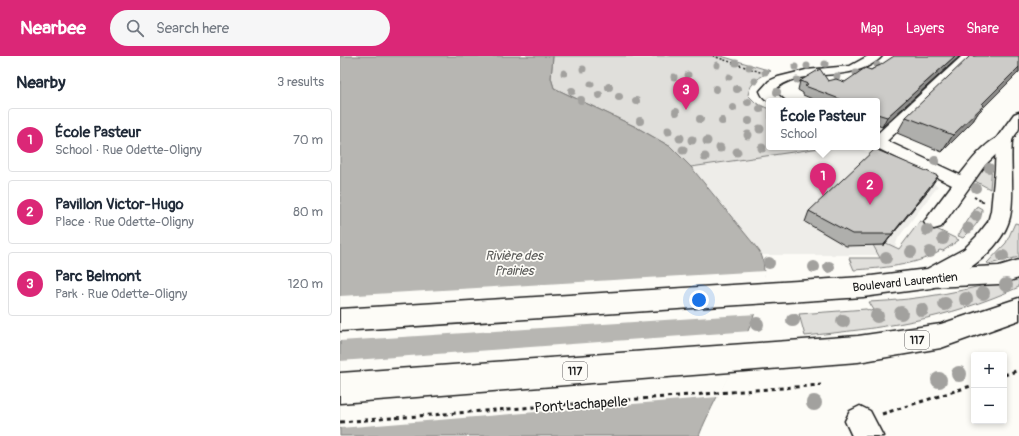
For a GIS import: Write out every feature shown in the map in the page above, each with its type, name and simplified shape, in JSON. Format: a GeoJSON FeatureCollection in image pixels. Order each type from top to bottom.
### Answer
{"type":"FeatureCollection","features":[{"type":"Feature","properties":{"kind":"main road"},"geometry":{"type":"LineString","coordinates":[[931,278],[972,255],[995,230],[1001,211],[1004,169],[1004,139],[1019,117]]}},
{"type":"Feature","properties":{"kind":"main road"},"geometry":{"type":"LineString","coordinates":[[1004,169],[1019,186]]}},
{"type":"Feature","properties":{"kind":"main road","name":"Boulevard Laurentien"},"geometry":{"type":"LineString","coordinates":[[340,320],[877,286],[931,278]]}},
{"type":"Feature","properties":{"kind":"main road","name":"117"},"geometry":{"type":"LineString","coordinates":[[340,388],[811,353],[896,344],[941,336],[1019,309]]}},
{"type":"Feature","properties":{"kind":"street"},"geometry":{"type":"LineString","coordinates":[[773,98],[767,91],[783,80],[793,76],[856,68],[876,56]]}},
{"type":"Feature","properties":{"kind":"street"},"geometry":{"type":"LineString","coordinates":[[880,139],[969,56]]}},
{"type":"Feature","properties":{"kind":"street"},"geometry":{"type":"LineString","coordinates":[[934,222],[969,190],[979,161],[1004,139]]}},
{"type":"Feature","properties":{"kind":"street"},"geometry":{"type":"LineString","coordinates":[[880,144],[969,190]]}},
{"type":"Feature","properties":{"kind":"street","name":"Boulevard Laurentien"},"geometry":{"type":"LineString","coordinates":[[931,278],[999,275],[1019,269]]}},
{"type":"Feature","properties":{"kind":"path"},"geometry":{"type":"LineString","coordinates":[[713,56],[783,80]]}},
{"type":"Feature","properties":{"kind":"path"},"geometry":{"type":"LineString","coordinates":[[969,190],[986,202],[969,190]]}},
{"type":"Feature","properties":{"kind":"path"},"geometry":{"type":"LineString","coordinates":[[1007,374],[1019,370]]}},
{"type":"Feature","properties":{"kind":"path","name":"Pont Lachapelle"},"geometry":{"type":"LineString","coordinates":[[340,422],[822,385]]}},
{"type":"Feature","properties":{"kind":"path"},"geometry":{"type":"LineString","coordinates":[[864,428],[971,386]]}},
{"type":"Feature","properties":{"kind":"shaded area"},"geometry":{"type":"Polygon","coordinates":[[[553,56],[721,56],[771,71],[753,83],[748,95],[756,103],[766,108],[766,150],[807,150],[691,167],[671,147],[636,127],[554,88],[551,78],[553,56]]]}},
{"type":"Feature","properties":{"kind":"shaded area"},"geometry":{"type":"Polygon","coordinates":[[[807,150],[863,150],[938,186],[898,238],[892,255],[761,255],[723,205],[691,167],[807,150]]]}},
{"type":"Feature","properties":{"kind":"shaded area"},"geometry":{"type":"Polygon","coordinates":[[[987,164],[992,166],[990,189],[975,181],[987,164]]]}},
{"type":"Feature","properties":{"kind":"shaded area"},"geometry":{"type":"Polygon","coordinates":[[[977,206],[982,209],[982,213],[978,221],[963,238],[958,236],[977,206]]]}},
{"type":"Feature","properties":{"kind":"shaded area"},"geometry":{"type":"Polygon","coordinates":[[[920,221],[959,240],[943,251],[940,250],[929,257],[919,260],[887,267],[854,270],[849,258],[880,258],[873,245],[884,245],[886,243],[899,249],[920,221]]]}},
{"type":"Feature","properties":{"kind":"shaded area"},"geometry":{"type":"Polygon","coordinates":[[[1015,223],[1019,224],[1019,257],[989,264],[987,263],[1006,243],[1015,223]]]}},
{"type":"Feature","properties":{"kind":"shaded area"},"geometry":{"type":"Polygon","coordinates":[[[1019,276],[1019,287],[992,298],[940,315],[888,326],[805,336],[799,314],[866,309],[870,311],[874,310],[869,302],[945,294],[1019,276]]]}},
{"type":"Feature","properties":{"kind":"water","name":"Rivière des Prairies"},"geometry":{"type":"Polygon","coordinates":[[[340,56],[553,56],[551,78],[554,88],[636,127],[671,147],[691,167],[759,251],[761,254],[764,272],[761,294],[753,319],[699,436],[340,436],[340,56]]]}},
{"type":"Feature","properties":{"kind":"pier"},"geometry":{"type":"Polygon","coordinates":[[[765,271],[763,291],[757,314],[340,341],[340,296],[765,271]]]}},
{"type":"Feature","properties":{"kind":"pier"},"geometry":{"type":"Polygon","coordinates":[[[751,331],[718,397],[340,428],[340,361],[751,331]]]}},
{"type":"Feature","properties":{"kind":"building"},"geometry":{"type":"Polygon","coordinates":[[[894,56],[955,56],[887,117],[880,115],[880,98],[837,98],[805,86],[808,84],[800,81],[820,69],[828,81],[836,79],[845,82],[865,68],[871,70],[894,56]]]}},
{"type":"Feature","properties":{"kind":"building"},"geometry":{"type":"Polygon","coordinates":[[[970,56],[1019,56],[1019,67],[982,104],[984,105],[953,135],[906,117],[970,56]]]}},
{"type":"Feature","properties":{"kind":"building"},"geometry":{"type":"Polygon","coordinates":[[[874,150],[877,150],[938,176],[892,234],[852,234],[809,211],[874,150]]]}},
{"type":"Feature","properties":{"kind":"place","name":"Parc Belmont"},"geometry":{"type":"Point","coordinates":[686,110]}},
{"type":"Feature","properties":{"kind":"place","name":"École Pasteur"},"geometry":{"type":"Point","coordinates":[823,196]}},
{"type":"Feature","properties":{"kind":"place","name":"Pavillon Victor-Hugo"},"geometry":{"type":"Point","coordinates":[870,205]}}]}
